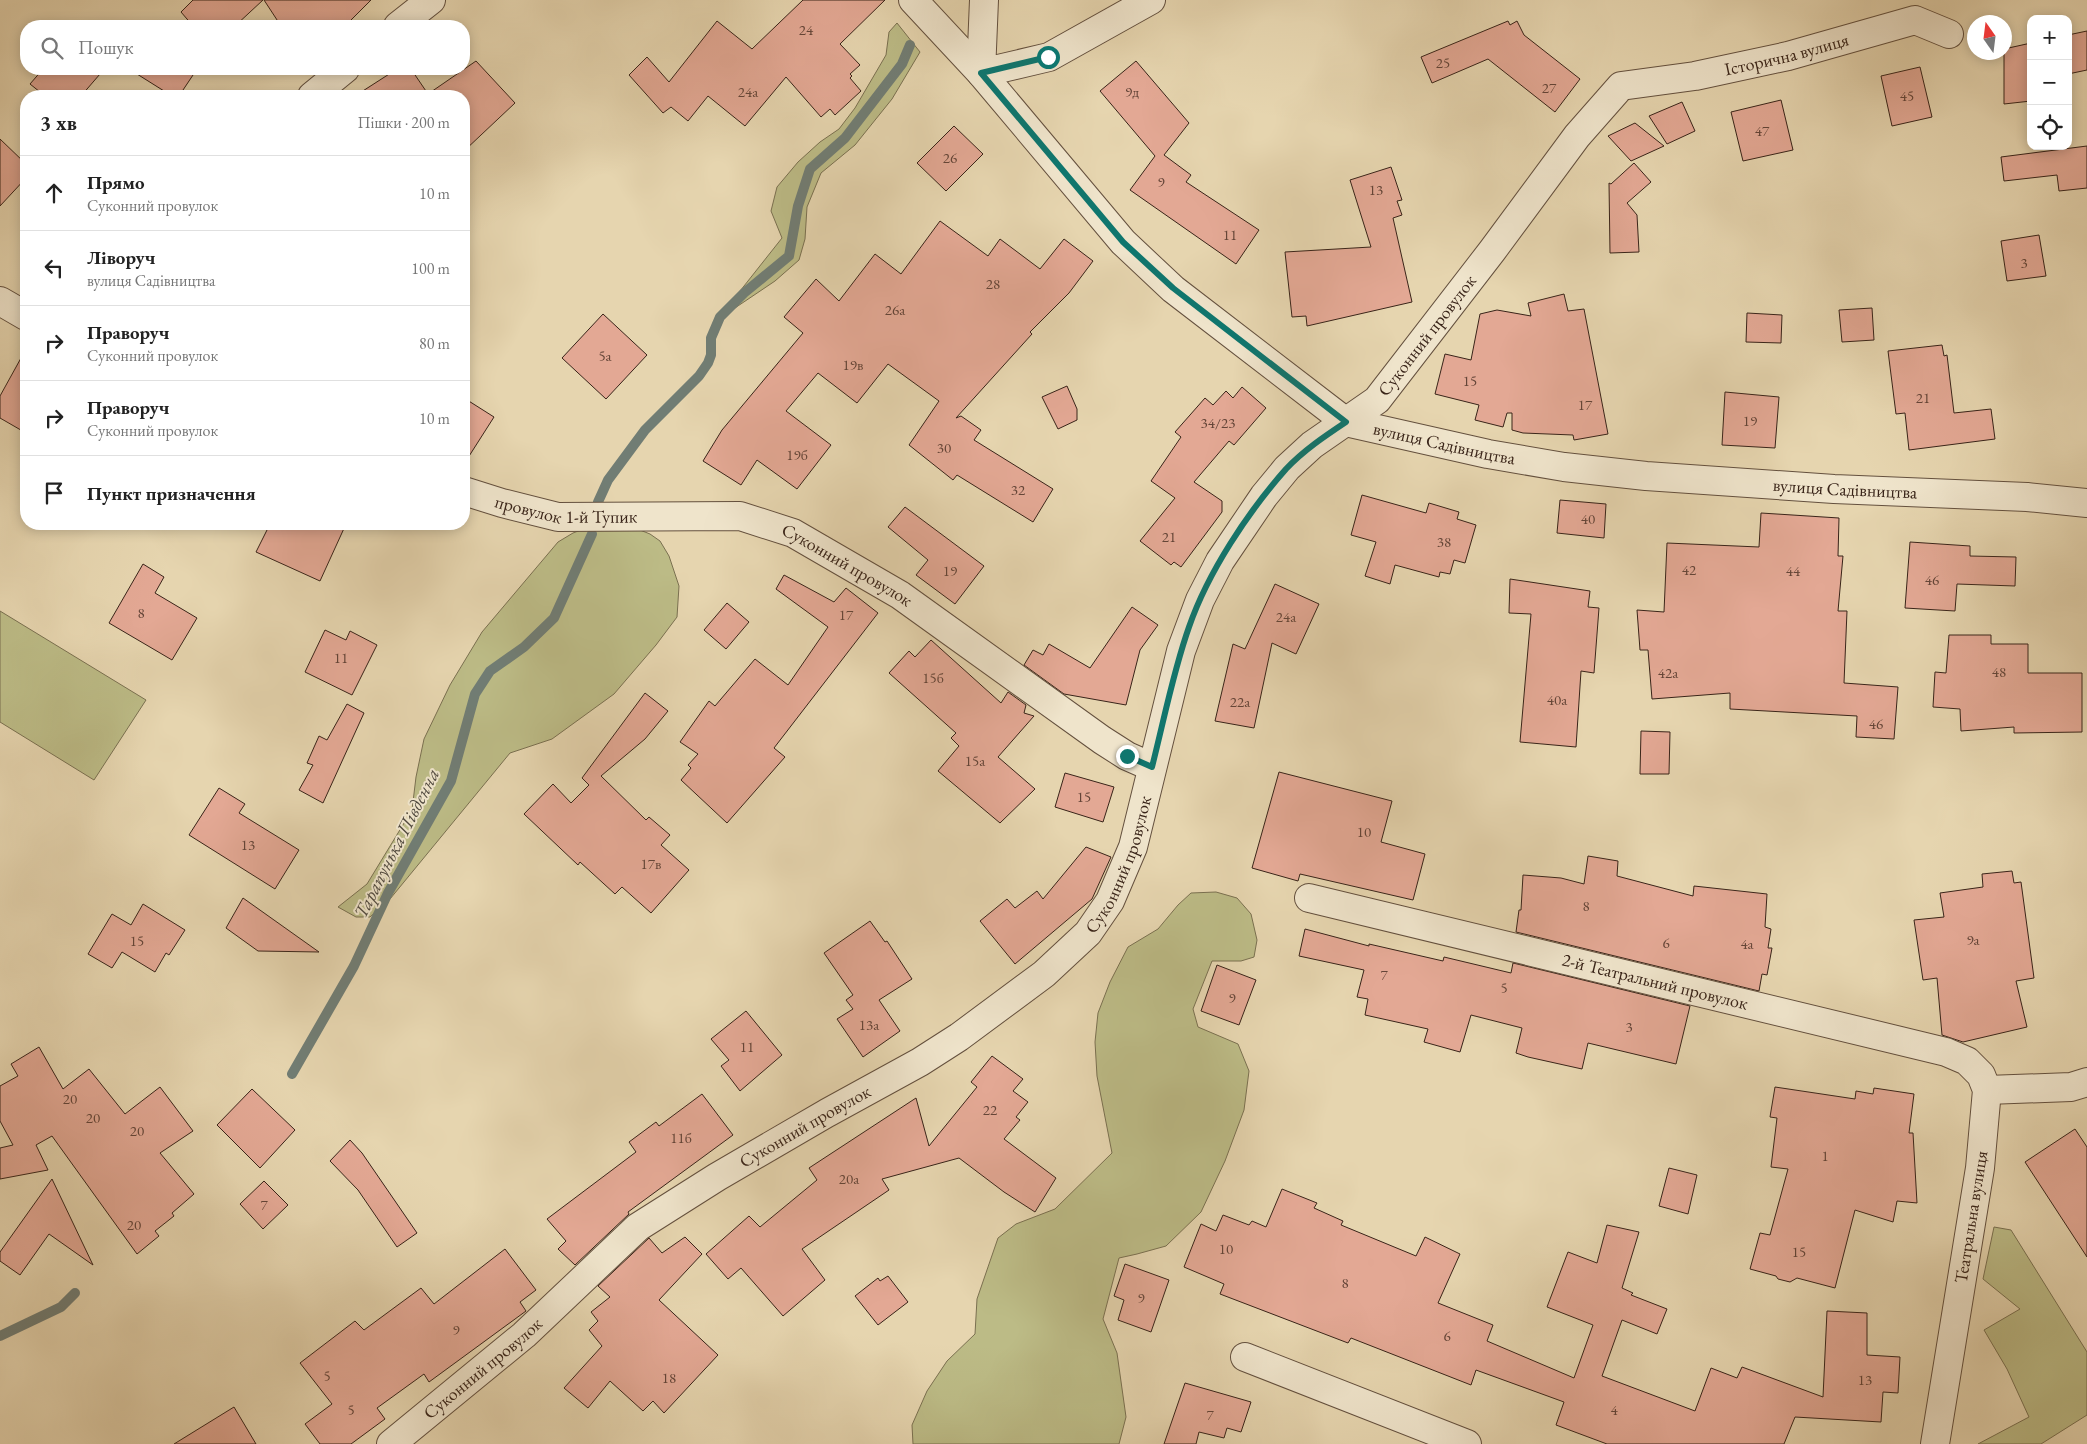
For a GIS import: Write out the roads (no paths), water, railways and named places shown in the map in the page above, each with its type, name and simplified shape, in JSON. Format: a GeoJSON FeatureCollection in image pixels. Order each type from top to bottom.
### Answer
{"type":"FeatureCollection","features":[{"type":"Feature","properties":{"kind":"street"},"geometry":{"type":"LineString","coordinates":[[406,20],[431,0]]}},
{"type":"Feature","properties":{"kind":"street","name":"вулиця Садівництва"},"geometry":{"type":"LineString","coordinates":[[913,0],[981,73],[1123,242],[1173,288],[1346,422],[1488,454],[1646,476],[1834,489],[2027,496],[2087,504]]}},
{"type":"Feature","properties":{"kind":"street"},"geometry":{"type":"LineString","coordinates":[[984,0],[981,73],[1048,57],[1150,0]]}},
{"type":"Feature","properties":{"kind":"street","name":"Історична вулиця"},"geometry":{"type":"LineString","coordinates":[[1621,86],[1695,76],[1788,56],[1915,20],[1948,34]]}},
{"type":"Feature","properties":{"kind":"street"},"geometry":{"type":"LineString","coordinates":[[319,90],[338,75]]}},
{"type":"Feature","properties":{"kind":"street","name":"Суконний провулок"},"geometry":{"type":"LineString","coordinates":[[391,1444],[524,1335],[638,1227],[717,1177],[920,1062],[959,1037],[1044,974],[1088,932],[1110,902],[1133,847],[1181,651],[1189,625],[1220,561],[1264,496],[1287,468],[1312,445],[1377,400],[1492,251],[1577,136],[1621,86]]}},
{"type":"Feature","properties":{"kind":"street"},"geometry":{"type":"LineString","coordinates":[[0,301],[20,313]]}},
{"type":"Feature","properties":{"kind":"street","name":"провулок 1-й Тупик"},"geometry":{"type":"LineString","coordinates":[[470,493],[558,517],[671,516]]}},
{"type":"Feature","properties":{"kind":"street","name":"Суконний провулок"},"geometry":{"type":"LineString","coordinates":[[671,516],[740,516],[792,533],[900,595],[1087,730],[1127,756],[1152,767]]}},
{"type":"Feature","properties":{"kind":"street","name":"2-й Театральний провулок"},"geometry":{"type":"LineString","coordinates":[[1309,898],[1946,1052],[1967,1062],[1981,1075],[1987,1090]]}},
{"type":"Feature","properties":{"kind":"street"},"geometry":{"type":"LineString","coordinates":[[1987,1090],[2071,1087],[2087,1082]]}},
{"type":"Feature","properties":{"kind":"street","name":"Театральна вулиця"},"geometry":{"type":"LineString","coordinates":[[1935,1444],[1980,1168],[1987,1090]]}},
{"type":"Feature","properties":{"kind":"street"},"geometry":{"type":"LineString","coordinates":[[1245,1357],[1467,1444]]}},
{"type":"Feature","properties":{"kind":"waterway","name":"Тарапунька Південна"},"geometry":{"type":"LineString","coordinates":[[598,502],[608,480],[645,430],[699,376],[708,363],[711,355],[711,338],[720,317],[744,293],[789,256],[798,206],[810,169],[845,138],[902,64],[910,45]]}},
{"type":"Feature","properties":{"kind":"waterway","name":"Тарапунька Південна"},"geometry":{"type":"LineString","coordinates":[[292,1074],[354,966],[388,893],[451,781],[475,694],[490,671],[524,647],[554,618],[592,534]]}},
{"type":"Feature","properties":{"kind":"waterway","name":"Тарапунька Південна"},"geometry":{"type":"LineString","coordinates":[[0,1336],[61,1307],[75,1293]]}}]}
